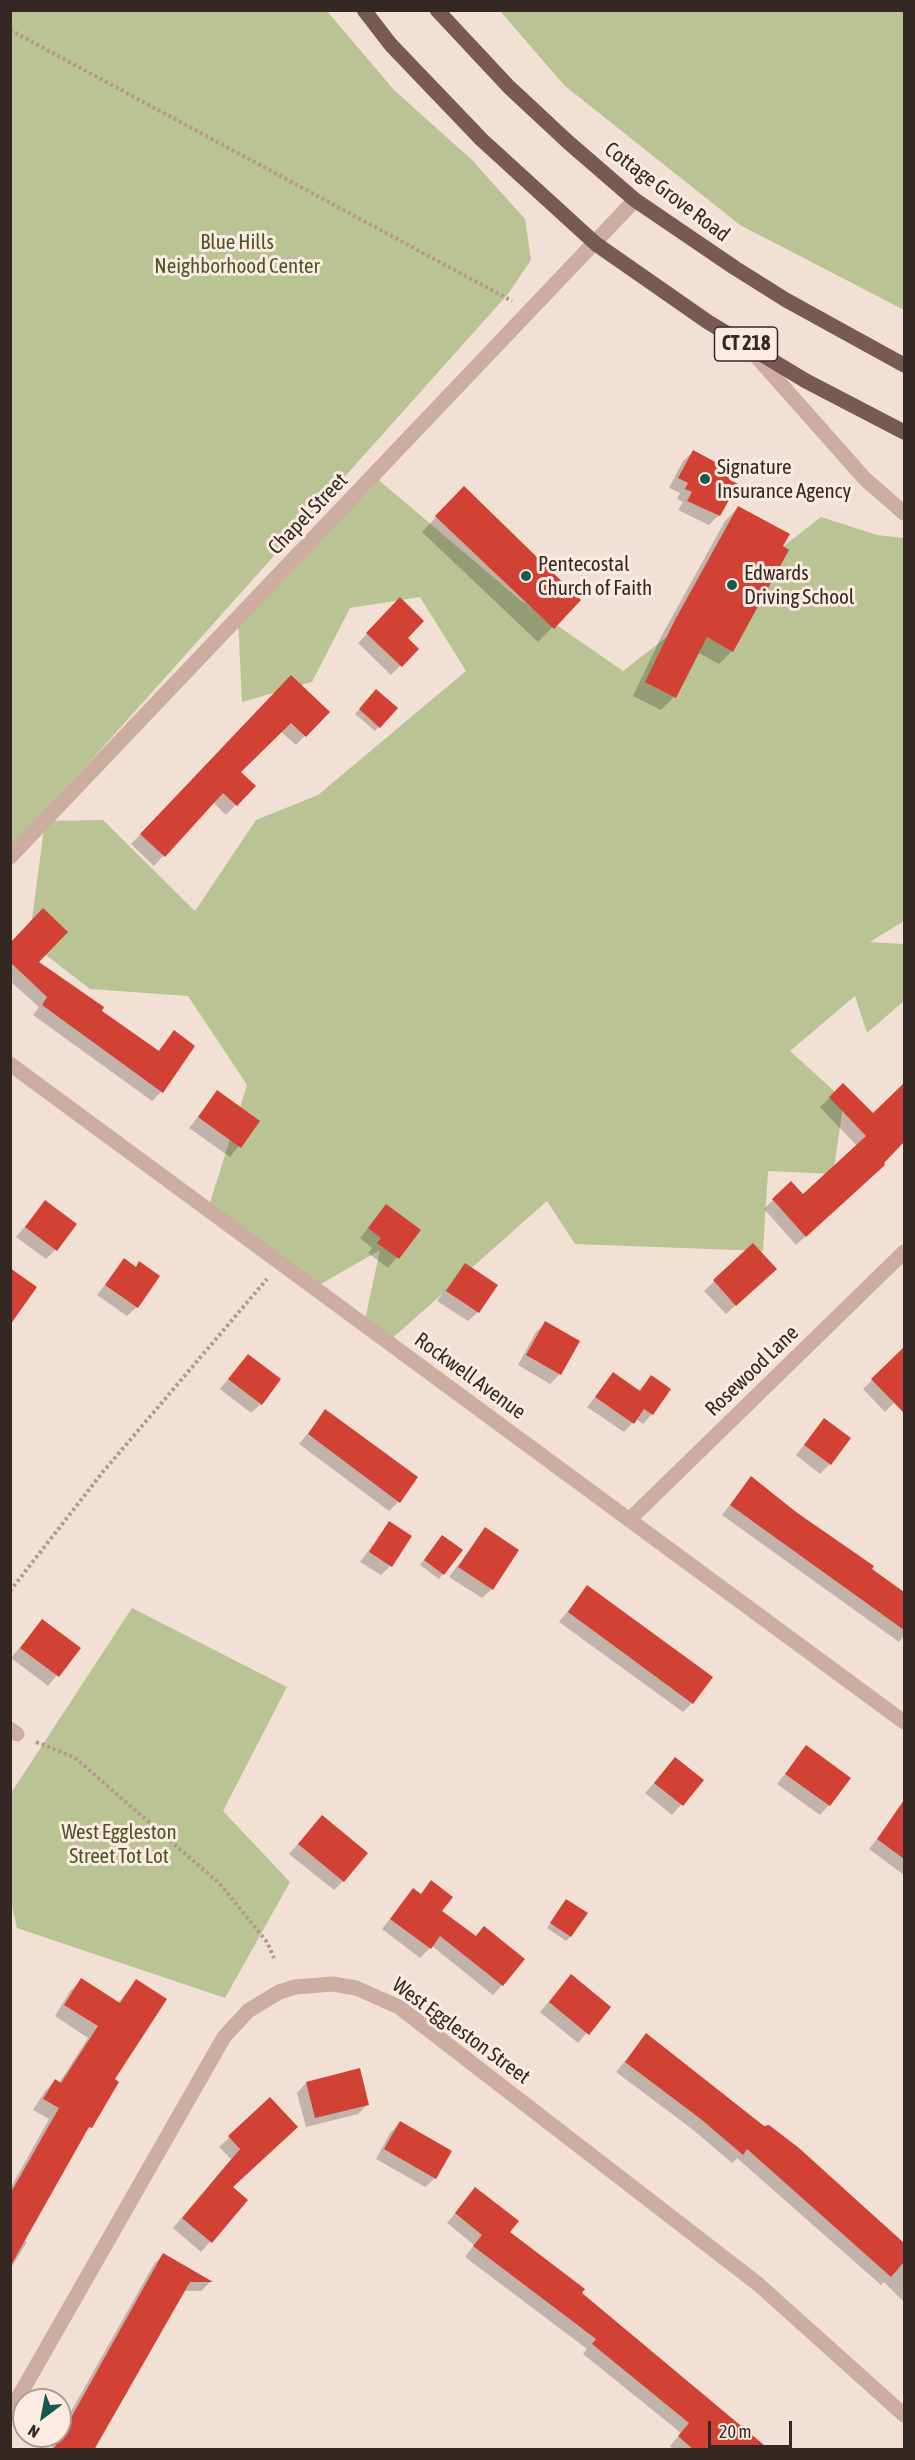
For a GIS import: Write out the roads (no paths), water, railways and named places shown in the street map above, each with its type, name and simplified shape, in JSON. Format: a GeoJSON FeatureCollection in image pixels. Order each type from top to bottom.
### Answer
{"type":"FeatureCollection","features":[{"type":"Feature","properties":{"kind":"main road","name":"CT 218"},"geometry":{"type":"LineString","coordinates":[[364,10],[391,45],[482,140],[596,244],[708,322],[806,381],[904,432]]}},
{"type":"Feature","properties":{"kind":"main road","name":"Cottage Grove Road"},"geometry":{"type":"LineString","coordinates":[[437,10],[526,103],[635,200],[786,300],[904,365]]}},
{"type":"Feature","properties":{"kind":"street","name":"Chapel Street"},"geometry":{"type":"LineString","coordinates":[[10,857],[596,244],[635,200]]}},
{"type":"Feature","properties":{"kind":"street"},"geometry":{"type":"LineString","coordinates":[[744,343],[865,478],[904,513]]}},
{"type":"Feature","properties":{"kind":"street","name":"Rockwell Avenue"},"geometry":{"type":"LineString","coordinates":[[10,1064],[904,1722]]}},
{"type":"Feature","properties":{"kind":"street","name":"Rosewood Lane"},"geometry":{"type":"LineString","coordinates":[[629,1520],[904,1252]]}},
{"type":"Feature","properties":{"kind":"street","name":"West Eggleston Street"},"geometry":{"type":"LineString","coordinates":[[10,2412],[224,2037],[248,2011],[279,1992],[295,1987],[333,1984],[356,1988],[399,2007],[758,2284],[904,2415]]}},
{"type":"Feature","properties":{"kind":"place","name":"Signature Insurance Agency"},"geometry":{"type":"Point","coordinates":[705,479]}},
{"type":"Feature","properties":{"kind":"place","name":"Pentecostal Church of Faith"},"geometry":{"type":"Point","coordinates":[526,576]}},
{"type":"Feature","properties":{"kind":"place","name":"Edwards Driving School"},"geometry":{"type":"Point","coordinates":[732,585]}},
{"type":"Feature","properties":{"kind":"park label","name":"Blue Hills Neighborhood Center"},"geometry":{"type":"Point","coordinates":[237,254]}},
{"type":"Feature","properties":{"kind":"park label","name":"West Eggleston Street Tot Lot"},"geometry":{"type":"Point","coordinates":[119,1844]}}]}
